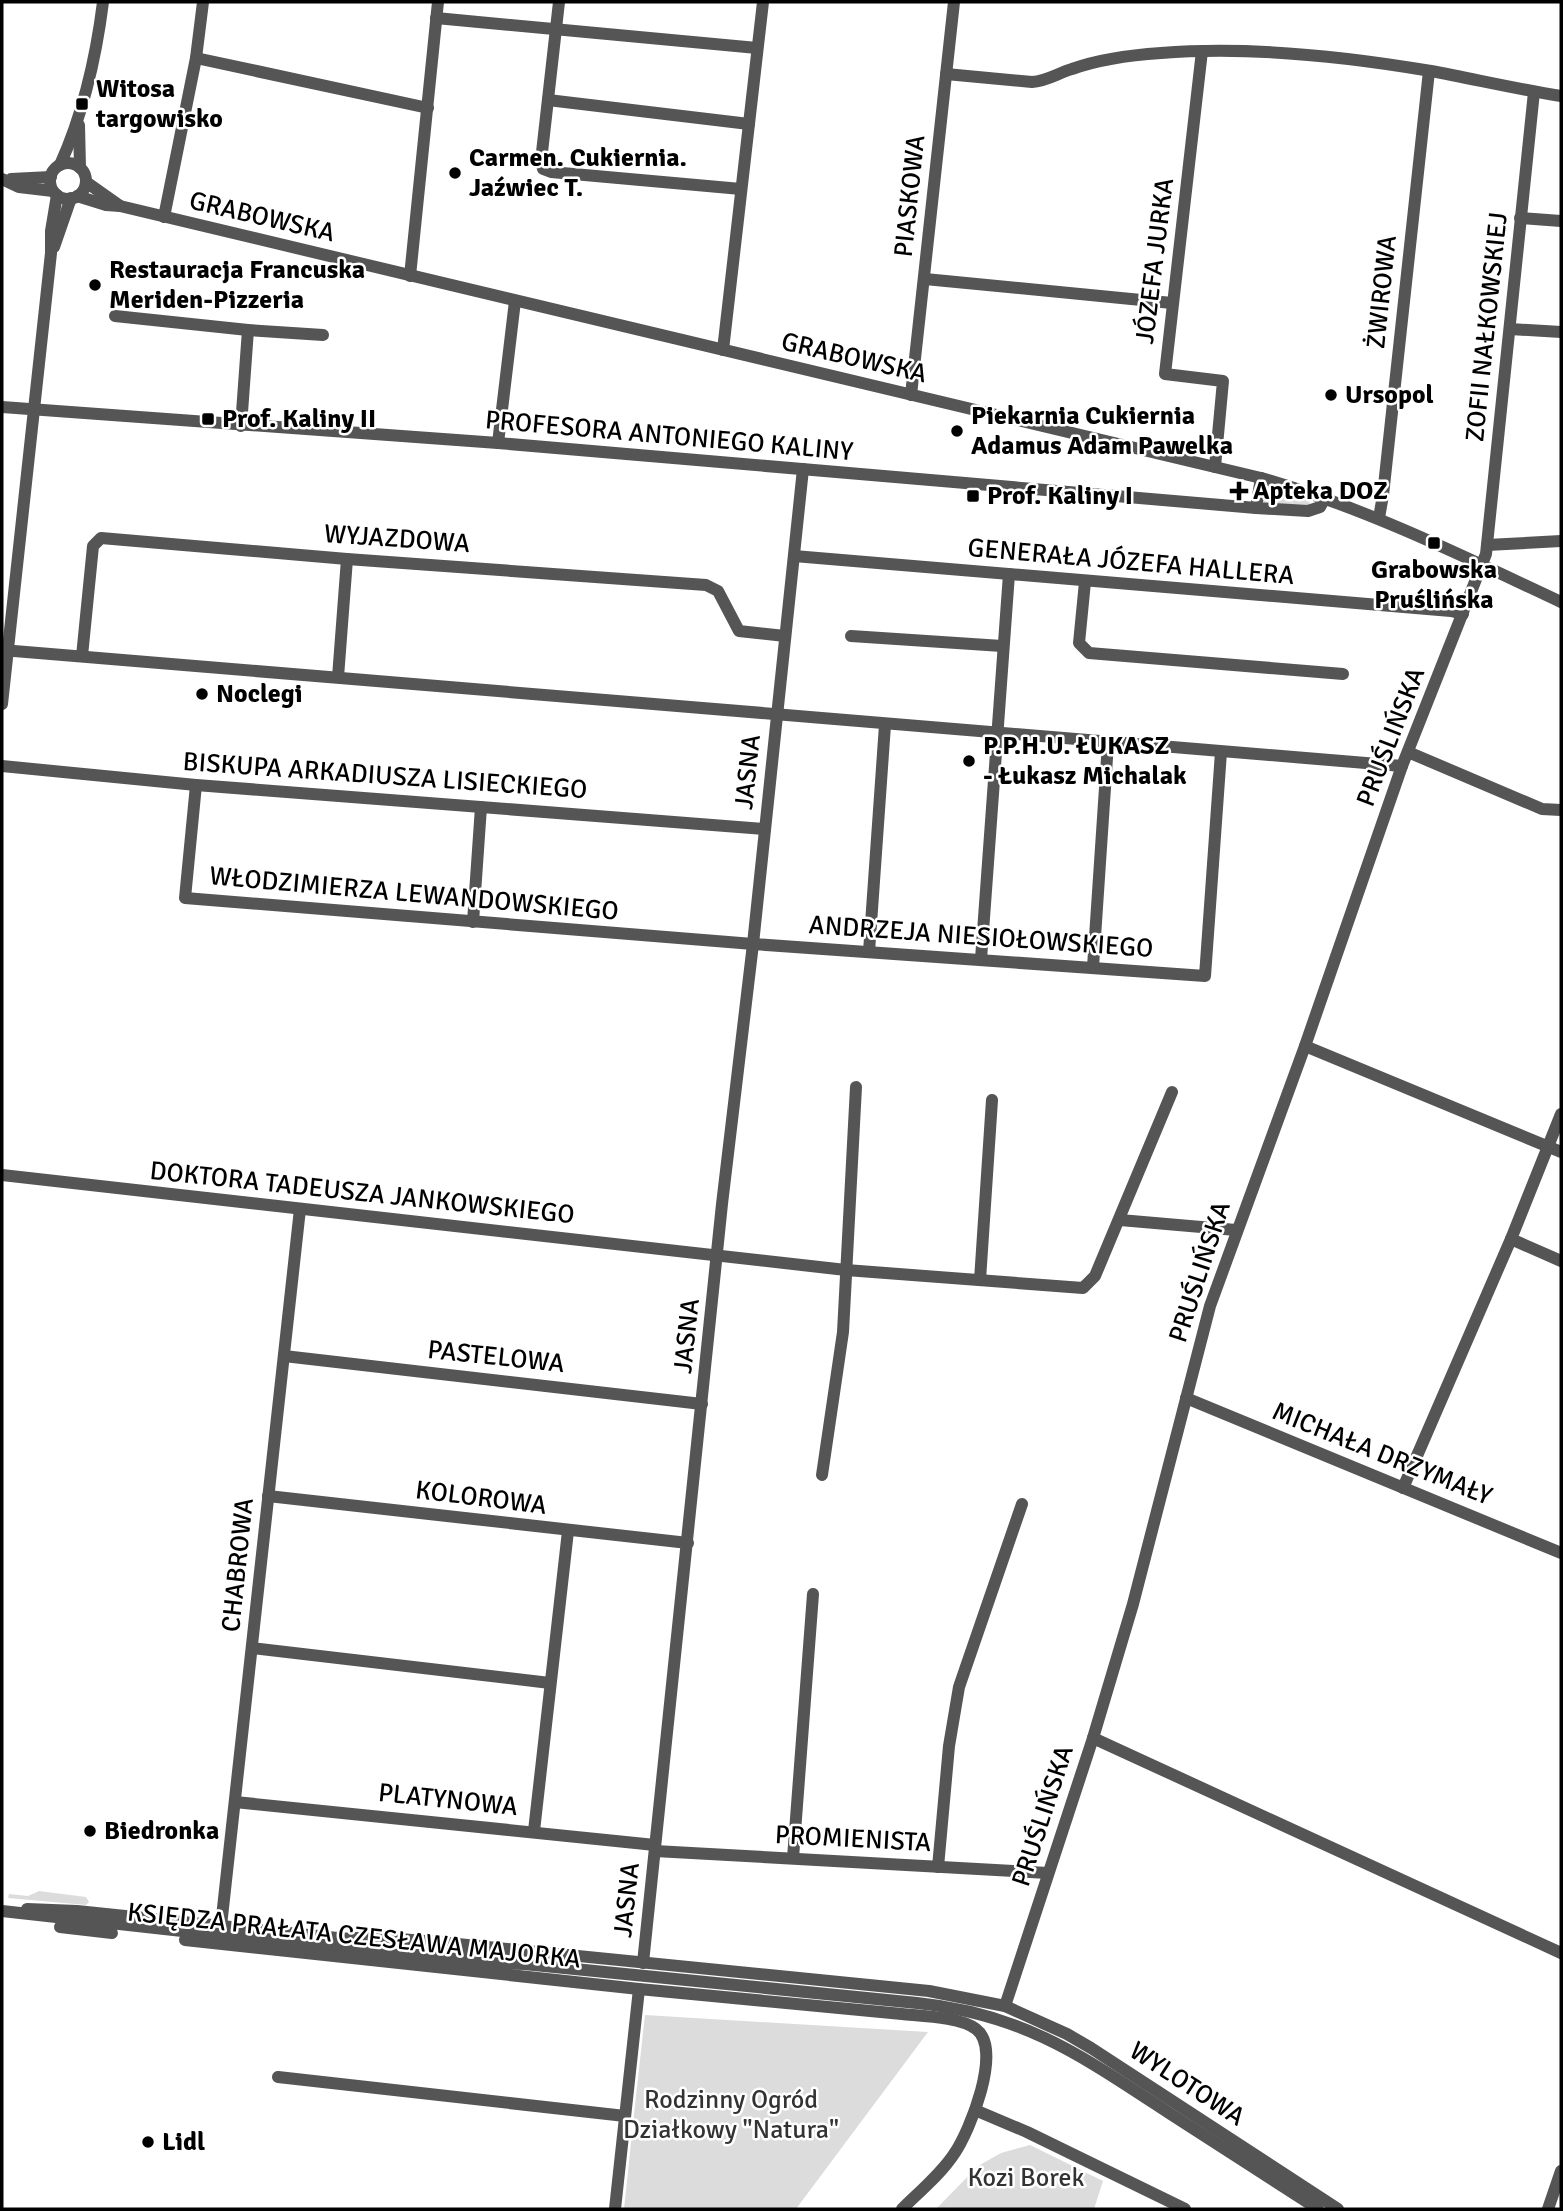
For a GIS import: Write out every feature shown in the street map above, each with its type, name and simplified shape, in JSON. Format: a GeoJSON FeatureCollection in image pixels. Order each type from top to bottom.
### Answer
{"type":"FeatureCollection","features":[{"type":"Feature","properties":{"kind":"street"},"geometry":{"type":"LineString","coordinates":[[51,177],[60,165],[78,118],[96,50],[103,2]]}},
{"type":"Feature","properties":{"kind":"street"},"geometry":{"type":"LineString","coordinates":[[163,217],[197,58],[203,2]]}},
{"type":"Feature","properties":{"kind":"street"},"geometry":{"type":"LineString","coordinates":[[410,276],[438,2]]}},
{"type":"Feature","properties":{"kind":"street"},"geometry":{"type":"LineString","coordinates":[[559,2],[541,162],[543,169],[551,172],[741,190]]}},
{"type":"Feature","properties":{"kind":"street"},"geometry":{"type":"LineString","coordinates":[[723,350],[763,2]]}},
{"type":"Feature","properties":{"kind":"street","name":"PIASKOWA"},"geometry":{"type":"LineString","coordinates":[[911,395],[954,2]]}},
{"type":"Feature","properties":{"kind":"street"},"geometry":{"type":"LineString","coordinates":[[436,18],[757,48]]}},
{"type":"Feature","properties":{"kind":"street"},"geometry":{"type":"LineString","coordinates":[[946,74],[1045,81],[1072,69],[1116,58],[1202,51],[1311,55],[1429,71],[1561,96]]}},
{"type":"Feature","properties":{"kind":"street","name":"JÓZEFA JURKA"},"geometry":{"type":"LineString","coordinates":[[1202,51],[1165,374],[1223,381],[1215,467]]}},
{"type":"Feature","properties":{"kind":"street"},"geometry":{"type":"LineString","coordinates":[[197,58],[428,108]]}},
{"type":"Feature","properties":{"kind":"street","name":"ŻWIROWA"},"geometry":{"type":"LineString","coordinates":[[1379,518],[1429,71]]}},
{"type":"Feature","properties":{"kind":"street","name":"ZOFII NAŁKOWSKIEJ"},"geometry":{"type":"LineString","coordinates":[[1482,565],[1488,545],[1534,92]]}},
{"type":"Feature","properties":{"kind":"street"},"geometry":{"type":"LineString","coordinates":[[548,100],[749,124]]}},
{"type":"Feature","properties":{"kind":"street"},"geometry":{"type":"LineString","coordinates":[[51,253],[74,197],[83,190],[86,182],[80,168],[78,118]]}},
{"type":"Feature","properties":{"kind":"street"},"geometry":{"type":"LineString","coordinates":[[60,165],[70,163],[80,168]]}},
{"type":"Feature","properties":{"kind":"street"},"geometry":{"type":"LineString","coordinates":[[3,179],[51,177]]}},
{"type":"Feature","properties":{"kind":"street"},"geometry":{"type":"LineString","coordinates":[[2,704],[5,650],[35,410],[51,253],[55,193],[51,177]]}},
{"type":"Feature","properties":{"kind":"street"},"geometry":{"type":"LineString","coordinates":[[3,179],[19,187],[74,197]]}},
{"type":"Feature","properties":{"kind":"street","name":"GRABOWSKA"},"geometry":{"type":"LineString","coordinates":[[86,182],[120,206]]}},
{"type":"Feature","properties":{"kind":"street","name":"GRABOWSKA"},"geometry":{"type":"LineString","coordinates":[[74,197],[1261,478],[1379,518],[1561,602]]}},
{"type":"Feature","properties":{"kind":"street"},"geometry":{"type":"LineString","coordinates":[[1520,218],[1561,221]]}},
{"type":"Feature","properties":{"kind":"street"},"geometry":{"type":"LineString","coordinates":[[925,279],[1172,303]]}},
{"type":"Feature","properties":{"kind":"street"},"geometry":{"type":"LineString","coordinates":[[499,443],[515,301]]}},
{"type":"Feature","properties":{"kind":"street"},"geometry":{"type":"LineString","coordinates":[[115,316],[248,330],[323,334]]}},
{"type":"Feature","properties":{"kind":"street"},"geometry":{"type":"LineString","coordinates":[[1510,329],[1561,332]]}},
{"type":"Feature","properties":{"kind":"street"},"geometry":{"type":"LineString","coordinates":[[241,426],[248,330]]}},
{"type":"Feature","properties":{"kind":"street","name":"PROFESORA ANTONIEGO KALINY"},"geometry":{"type":"LineString","coordinates":[[2,407],[499,443],[1308,512],[1320,507],[1325,498]]}},
{"type":"Feature","properties":{"kind":"street","name":"JASNA"},"geometry":{"type":"LineString","coordinates":[[643,1963],[803,469]]}},
{"type":"Feature","properties":{"kind":"street"},"geometry":{"type":"LineString","coordinates":[[1256,508],[1261,478]]}},
{"type":"Feature","properties":{"kind":"street","name":"WYJAZDOWA"},"geometry":{"type":"LineString","coordinates":[[82,656],[93,546],[101,538],[706,585],[718,591],[739,631],[785,636]]}},
{"type":"Feature","properties":{"kind":"street"},"geometry":{"type":"LineString","coordinates":[[1488,545],[1561,541]]}},
{"type":"Feature","properties":{"kind":"street","name":"GENERAŁA JÓZEFA HALLERA"},"geometry":{"type":"LineString","coordinates":[[794,556],[1463,614]]}},
{"type":"Feature","properties":{"kind":"street"},"geometry":{"type":"LineString","coordinates":[[338,677],[347,559]]}},
{"type":"Feature","properties":{"kind":"street","name":"PRUŚLIŃSKA"},"geometry":{"type":"LineString","coordinates":[[1005,2007],[1093,1738],[1151,1543],[1210,1306],[1305,1046],[1402,766],[1482,565]]}},
{"type":"Feature","properties":{"kind":"street"},"geometry":{"type":"LineString","coordinates":[[981,960],[1009,575]]}},
{"type":"Feature","properties":{"kind":"street"},"geometry":{"type":"LineString","coordinates":[[1085,582],[1079,643],[1089,653],[1343,674]]}},
{"type":"Feature","properties":{"kind":"street"},"geometry":{"type":"LineString","coordinates":[[851,636],[1002,646]]}},
{"type":"Feature","properties":{"kind":"street"},"geometry":{"type":"LineString","coordinates":[[5,650],[1402,766]]}},
{"type":"Feature","properties":{"kind":"street"},"geometry":{"type":"LineString","coordinates":[[869,952],[886,725]]}},
{"type":"Feature","properties":{"kind":"street"},"geometry":{"type":"LineString","coordinates":[[1093,967],[1108,743]]}},
{"type":"Feature","properties":{"kind":"street","name":"ANDRZEJA NIESIOŁOWSKIEGO"},"geometry":{"type":"LineString","coordinates":[[753,944],[1205,976],[1221,752]]}},
{"type":"Feature","properties":{"kind":"street"},"geometry":{"type":"LineString","coordinates":[[1408,752],[1542,809],[1561,810]]}},
{"type":"Feature","properties":{"kind":"street","name":"BISKUPA ARKADIUSZA LISIECKIEGO"},"geometry":{"type":"LineString","coordinates":[[2,766],[196,785],[765,829]]}},
{"type":"Feature","properties":{"kind":"street","name":"WŁODZIMIERZA LEWANDOWSKIEGO"},"geometry":{"type":"LineString","coordinates":[[196,785],[185,898],[753,944]]}},
{"type":"Feature","properties":{"kind":"street"},"geometry":{"type":"LineString","coordinates":[[473,922],[481,807]]}},
{"type":"Feature","properties":{"kind":"street"},"geometry":{"type":"LineString","coordinates":[[1305,1046],[1561,1152]]}},
{"type":"Feature","properties":{"kind":"street"},"geometry":{"type":"LineString","coordinates":[[822,1475],[840,1364],[856,1087]]}},
{"type":"Feature","properties":{"kind":"street"},"geometry":{"type":"LineString","coordinates":[[1172,1092],[1120,1220],[1236,1230]]}},
{"type":"Feature","properties":{"kind":"street"},"geometry":{"type":"LineString","coordinates":[[979,1280],[992,1100]]}},
{"type":"Feature","properties":{"kind":"street"},"geometry":{"type":"LineString","coordinates":[[1403,1488],[1511,1239],[1561,1114]]}},
{"type":"Feature","properties":{"kind":"street","name":"DOKTORA TADEUSZA JANKOWSKIEGO"},"geometry":{"type":"LineString","coordinates":[[2,1175],[846,1270],[1083,1288],[1095,1276],[1120,1220]]}},
{"type":"Feature","properties":{"kind":"street","name":"CHABROWA"},"geometry":{"type":"LineString","coordinates":[[221,1926],[300,1209]]}},
{"type":"Feature","properties":{"kind":"street"},"geometry":{"type":"LineString","coordinates":[[1511,1239],[1561,1261]]}},
{"type":"Feature","properties":{"kind":"street","name":"PASTELOWA"},"geometry":{"type":"LineString","coordinates":[[284,1356],[702,1404]]}},
{"type":"Feature","properties":{"kind":"street","name":"MICHAŁA DRZYMAŁY"},"geometry":{"type":"LineString","coordinates":[[1186,1398],[1561,1553]]}},
{"type":"Feature","properties":{"kind":"street","name":"KOLOROWA"},"geometry":{"type":"LineString","coordinates":[[268,1496],[688,1543]]}},
{"type":"Feature","properties":{"kind":"street"},"geometry":{"type":"LineString","coordinates":[[938,1867],[949,1746],[959,1688],[1022,1504]]}},
{"type":"Feature","properties":{"kind":"street"},"geometry":{"type":"LineString","coordinates":[[534,1831],[568,1531]]}},
{"type":"Feature","properties":{"kind":"street"},"geometry":{"type":"LineString","coordinates":[[793,1858],[813,1594]]}},
{"type":"Feature","properties":{"kind":"street"},"geometry":{"type":"LineString","coordinates":[[251,1648],[550,1683]]}},
{"type":"Feature","properties":{"kind":"street"},"geometry":{"type":"LineString","coordinates":[[1093,1738],[1561,1953]]}},
{"type":"Feature","properties":{"kind":"street","name":"PLATYNOWA"},"geometry":{"type":"LineString","coordinates":[[235,1802],[534,1831],[655,1848]]}},
{"type":"Feature","properties":{"kind":"street","name":"PROMIENISTA"},"geometry":{"type":"LineString","coordinates":[[655,1848],[1048,1873]]}},
{"type":"Feature","properties":{"kind":"street","name":"KSIĘDZA PRAŁATA CZESŁAWA MAJORKA"},"geometry":{"type":"LineString","coordinates":[[4,1912],[48,1908],[340,1939],[498,1958],[524,1964]]}},
{"type":"Feature","properties":{"kind":"street","name":"KSIĘDZA PRAŁATA CZESŁAWA MAJORKA"},"geometry":{"type":"LineString","coordinates":[[4,1912],[463,1962],[524,1964],[933,2004],[992,2016]]}},
{"type":"Feature","properties":{"kind":"street","name":"KSIĘDZA PRAŁATA CZESŁAWA MAJORKA"},"geometry":{"type":"LineString","coordinates":[[4,1912],[31,1922],[77,1929],[942,2019],[972,2026],[985,2040],[988,2056],[975,2110]]}},
{"type":"Feature","properties":{"kind":"street","name":"KSIĘDZA PRAŁATA CZESŁAWA MAJORKA"},"geometry":{"type":"LineString","coordinates":[[340,1939],[407,1939],[929,1991],[1005,2007]]}},
{"type":"Feature","properties":{"kind":"street"},"geometry":{"type":"LineString","coordinates":[[615,2209],[639,1989]]}},
{"type":"Feature","properties":{"kind":"street","name":"WYLOTOWA"},"geometry":{"type":"LineString","coordinates":[[1005,2007],[1067,2034],[1091,2048],[1338,2209]]}},
{"type":"Feature","properties":{"kind":"street","name":"WYLOTOWA"},"geometry":{"type":"LineString","coordinates":[[992,2016],[1039,2034],[1082,2056],[1318,2209]]}},
{"type":"Feature","properties":{"kind":"street"},"geometry":{"type":"LineString","coordinates":[[278,2077],[625,2116]]}},
{"type":"Feature","properties":{"kind":"street"},"geometry":{"type":"LineString","coordinates":[[902,2209],[954,2155],[975,2110],[1027,2132],[1185,2209]]}},
{"type":"Feature","properties":{"kind":"street"},"geometry":{"type":"LineString","coordinates":[[1548,2209],[1561,2171]]}},
{"type":"Feature","properties":{"kind":"green space"},"geometry":{"type":"Polygon","coordinates":[[[1265,488],[1309,499],[1310,505],[1265,504],[1265,488]]]}},
{"type":"Feature","properties":{"kind":"green space"},"geometry":{"type":"Polygon","coordinates":[[[39,1891],[86,1897],[89,1902],[86,1905],[8,1898],[9,1894],[28,1896],[39,1891]]]}},
{"type":"Feature","properties":{"kind":"green space","name":"Rodzinny Ogród Działkowy \"Natura\""},"geometry":{"type":"Polygon","coordinates":[[[645,2015],[928,2032],[796,2209],[624,2209],[632,2133],[636,2133],[636,2125],[633,2123],[645,2015]]]}},
{"type":"Feature","properties":{"kind":"green space","name":"Kozi Borek"},"geometry":{"type":"Polygon","coordinates":[[[1030,2145],[1103,2181],[1094,2209],[936,2209],[978,2166],[1001,2153],[1030,2145]]]}},
{"type":"Feature","properties":{"kind":"place","name":"Witosa targowisko"},"geometry":{"type":"Point","coordinates":[82,104]}},
{"type":"Feature","properties":{"kind":"place","name":"Carmen. Cukiernia. Jaźwiec T."},"geometry":{"type":"Point","coordinates":[455,173]}},
{"type":"Feature","properties":{"kind":"place","name":"Restauracja Francuska Meriden-Pizzeria"},"geometry":{"type":"Point","coordinates":[95,285]}},
{"type":"Feature","properties":{"kind":"place","name":"Ursopol"},"geometry":{"type":"Point","coordinates":[1331,395]}},
{"type":"Feature","properties":{"kind":"place","name":"Prof. Kaliny II"},"geometry":{"type":"Point","coordinates":[208,419]}},
{"type":"Feature","properties":{"kind":"place","name":"Piekarnia Cukiernia Adamus Adam Pawelka"},"geometry":{"type":"Point","coordinates":[957,431]}},
{"type":"Feature","properties":{"kind":"place","name":"Apteka DOZ"},"geometry":{"type":"Point","coordinates":[1239,491]}},
{"type":"Feature","properties":{"kind":"place","name":"Prof. Kaliny I"},"geometry":{"type":"Point","coordinates":[973,496]}},
{"type":"Feature","properties":{"kind":"place","name":"Grabowska Pruślińska"},"geometry":{"type":"Point","coordinates":[1434,543]}},
{"type":"Feature","properties":{"kind":"place","name":"Noclegi"},"geometry":{"type":"Point","coordinates":[202,694]}},
{"type":"Feature","properties":{"kind":"place","name":"P.P.H.U. ŁUKASZ - Łukasz Michalak"},"geometry":{"type":"Point","coordinates":[969,761]}},
{"type":"Feature","properties":{"kind":"place","name":"Biedronka"},"geometry":{"type":"Point","coordinates":[90,1831]}},
{"type":"Feature","properties":{"kind":"place","name":"Lidl"},"geometry":{"type":"Point","coordinates":[148,2142]}}]}
